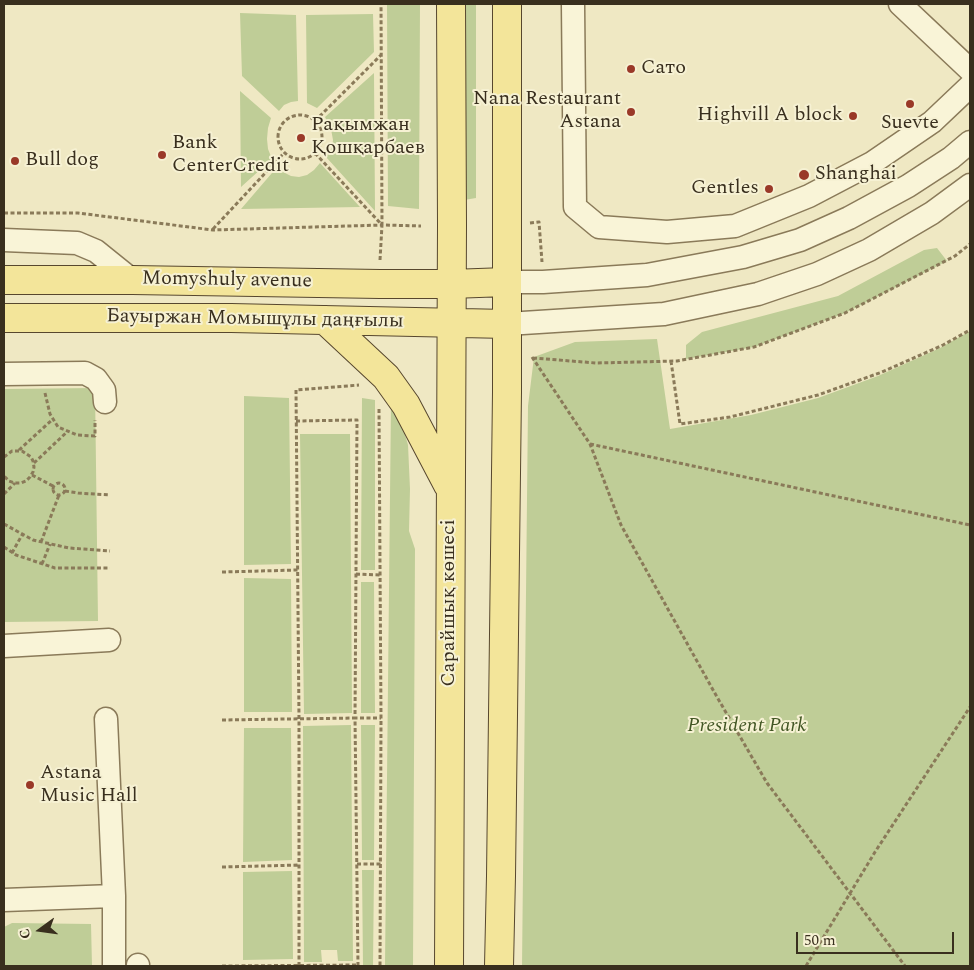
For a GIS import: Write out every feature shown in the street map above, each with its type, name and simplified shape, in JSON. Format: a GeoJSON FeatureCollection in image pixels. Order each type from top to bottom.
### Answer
{"type":"FeatureCollection","features":[{"type":"Feature","properties":{"kind":"main road","name":"Сарайшық көшесі"},"geometry":{"type":"LineString","coordinates":[[449,966],[451,4]]}},
{"type":"Feature","properties":{"kind":"main road"},"geometry":{"type":"LineString","coordinates":[[499,966],[507,324],[507,4]]}},
{"type":"Feature","properties":{"kind":"main road","name":"Momyshuly avenue"},"geometry":{"type":"LineString","coordinates":[[4,280],[451,284]]}},
{"type":"Feature","properties":{"kind":"main road"},"geometry":{"type":"LineString","coordinates":[[451,284],[506,282]]}},
{"type":"Feature","properties":{"kind":"main road","name":"Бауыржан Момышұлы даңғылы"},"geometry":{"type":"LineString","coordinates":[[4,318],[325,320],[507,324]]}},
{"type":"Feature","properties":{"kind":"main road"},"geometry":{"type":"LineString","coordinates":[[325,320],[386,377],[406,405],[450,488]]}},
{"type":"Feature","properties":{"kind":"street"},"geometry":{"type":"LineString","coordinates":[[573,4],[575,207],[599,227],[667,232],[735,226],[809,196],[872,163],[932,122],[970,86]]}},
{"type":"Feature","properties":{"kind":"street"},"geometry":{"type":"LineString","coordinates":[[900,4],[970,70]]}},
{"type":"Feature","properties":{"kind":"street"},"geometry":{"type":"LineString","coordinates":[[506,282],[543,282],[648,275],[743,256],[800,240],[849,218],[908,186],[951,158],[970,142]]}},
{"type":"Feature","properties":{"kind":"street"},"geometry":{"type":"LineString","coordinates":[[507,324],[664,314],[758,294],[817,274],[869,250],[932,213],[970,185]]}},
{"type":"Feature","properties":{"kind":"street"},"geometry":{"type":"LineString","coordinates":[[4,240],[77,243],[96,251],[132,280]]}},
{"type":"Feature","properties":{"kind":"street"},"geometry":{"type":"LineString","coordinates":[[4,374],[85,373],[96,379],[104,390],[104,402]]}},
{"type":"Feature","properties":{"kind":"street"},"geometry":{"type":"LineString","coordinates":[[4,646],[109,640]]}},
{"type":"Feature","properties":{"kind":"street"},"geometry":{"type":"LineString","coordinates":[[106,720],[114,896],[114,966]]}},
{"type":"Feature","properties":{"kind":"street"},"geometry":{"type":"LineString","coordinates":[[4,900],[114,896]]}},
{"type":"Feature","properties":{"kind":"path"},"geometry":{"type":"LineString","coordinates":[[380,267],[382,225],[381,4]]}},
{"type":"Feature","properties":{"kind":"path"},"geometry":{"type":"LineString","coordinates":[[315,121],[381,54]]}},
{"type":"Feature","properties":{"kind":"path"},"geometry":{"type":"LineString","coordinates":[[300,115],[308,116],[315,121],[320,128],[322,137],[316,153],[300,160],[291,158],[284,153],[279,146],[277,137],[279,129],[284,122],[291,117],[300,115]]}},
{"type":"Feature","properties":{"kind":"path"},"geometry":{"type":"LineString","coordinates":[[213,230],[284,153]]}},
{"type":"Feature","properties":{"kind":"path"},"geometry":{"type":"LineString","coordinates":[[316,153],[382,225]]}},
{"type":"Feature","properties":{"kind":"path"},"geometry":{"type":"LineString","coordinates":[[4,213],[78,213],[213,230],[382,225],[421,226]]}},
{"type":"Feature","properties":{"kind":"path"},"geometry":{"type":"LineString","coordinates":[[526,223],[539,222],[542,265]]}},
{"type":"Feature","properties":{"kind":"path"},"geometry":{"type":"LineString","coordinates":[[905,966],[767,783],[622,524],[590,444],[532,358],[596,363],[671,361],[754,347],[846,313],[955,256],[970,244]]}},
{"type":"Feature","properties":{"kind":"path"},"geometry":{"type":"LineString","coordinates":[[671,361],[680,424],[730,416],[818,395],[882,372],[943,345],[970,330]]}},
{"type":"Feature","properties":{"kind":"path"},"geometry":{"type":"LineString","coordinates":[[299,966],[296,390],[360,384]]}},
{"type":"Feature","properties":{"kind":"path"},"geometry":{"type":"LineString","coordinates":[[44,388],[50,414],[58,427],[77,435],[95,436]]}},
{"type":"Feature","properties":{"kind":"path"},"geometry":{"type":"LineString","coordinates":[[379,402],[381,574],[380,966]]}},
{"type":"Feature","properties":{"kind":"path"},"geometry":{"type":"LineString","coordinates":[[19,450],[53,419]]}},
{"type":"Feature","properties":{"kind":"path"},"geometry":{"type":"LineString","coordinates":[[222,966],[358,966],[354,718],[357,420],[296,421]]}},
{"type":"Feature","properties":{"kind":"path"},"geometry":{"type":"LineString","coordinates":[[34,464],[68,431]]}},
{"type":"Feature","properties":{"kind":"path"},"geometry":{"type":"LineString","coordinates":[[590,444],[970,525]]}},
{"type":"Feature","properties":{"kind":"path"},"geometry":{"type":"LineString","coordinates":[[4,447],[7,453]]}},
{"type":"Feature","properties":{"kind":"path"},"geometry":{"type":"LineString","coordinates":[[4,457],[7,453],[19,450],[27,453],[34,464],[33,472],[26,481],[15,483],[9,481],[4,476]]}},
{"type":"Feature","properties":{"kind":"path"},"geometry":{"type":"LineString","coordinates":[[31,475],[53,486]]}},
{"type":"Feature","properties":{"kind":"path"},"geometry":{"type":"LineString","coordinates":[[4,494],[15,483]]}},
{"type":"Feature","properties":{"kind":"path"},"geometry":{"type":"LineString","coordinates":[[53,486],[60,483],[65,486],[65,491]]}},
{"type":"Feature","properties":{"kind":"path"},"geometry":{"type":"LineString","coordinates":[[53,486],[54,492],[59,495]]}},
{"type":"Feature","properties":{"kind":"path"},"geometry":{"type":"LineString","coordinates":[[41,542],[59,495],[65,491],[110,495]]}},
{"type":"Feature","properties":{"kind":"path"},"geometry":{"type":"LineString","coordinates":[[4,524],[33,540],[69,548],[110,551]]}},
{"type":"Feature","properties":{"kind":"path"},"geometry":{"type":"LineString","coordinates":[[12,553],[22,534]]}},
{"type":"Feature","properties":{"kind":"path"},"geometry":{"type":"LineString","coordinates":[[42,564],[50,544]]}},
{"type":"Feature","properties":{"kind":"path"},"geometry":{"type":"LineString","coordinates":[[4,547],[16,555],[55,568],[110,568]]}},
{"type":"Feature","properties":{"kind":"path"},"geometry":{"type":"LineString","coordinates":[[222,572],[298,570]]}},
{"type":"Feature","properties":{"kind":"path"},"geometry":{"type":"LineString","coordinates":[[356,574],[381,574]]}},
{"type":"Feature","properties":{"kind":"path"},"geometry":{"type":"LineString","coordinates":[[806,966],[875,852],[970,707]]}},
{"type":"Feature","properties":{"kind":"path"},"geometry":{"type":"LineString","coordinates":[[222,720],[381,718]]}},
{"type":"Feature","properties":{"kind":"path"},"geometry":{"type":"LineString","coordinates":[[357,864],[381,864]]}},
{"type":"Feature","properties":{"kind":"path"},"geometry":{"type":"LineString","coordinates":[[222,867],[299,865]]}},
{"type":"Feature","properties":{"kind":"green space"},"geometry":{"type":"Polygon","coordinates":[[[387,4],[420,4],[419,209],[388,206],[387,4]]]}},
{"type":"Feature","properties":{"kind":"green space"},"geometry":{"type":"Polygon","coordinates":[[[462,4],[476,4],[476,198],[464,200],[462,4]]]}},
{"type":"Feature","properties":{"kind":"green space"},"geometry":{"type":"Polygon","coordinates":[[[240,13],[296,15],[298,101],[284,105],[279,111],[242,76],[240,13]]]}},
{"type":"Feature","properties":{"kind":"green space"},"geometry":{"type":"Polygon","coordinates":[[[373,14],[374,52],[317,108],[307,103],[306,15],[373,14]]]}},
{"type":"Feature","properties":{"kind":"green space"},"geometry":{"type":"Polygon","coordinates":[[[374,73],[375,211],[326,157],[332,147],[333,140],[331,129],[325,117],[374,73]]]}},
{"type":"Feature","properties":{"kind":"green space"},"geometry":{"type":"Polygon","coordinates":[[[240,91],[271,118],[267,139],[272,159],[241,187],[240,91]]]}},
{"type":"Feature","properties":{"kind":"green space"},"geometry":{"type":"Polygon","coordinates":[[[320,163],[360,207],[241,209],[278,166],[283,172],[299,177],[307,175],[320,163]]]}},
{"type":"Feature","properties":{"kind":"green space"},"geometry":{"type":"Polygon","coordinates":[[[937,248],[947,261],[845,313],[754,347],[686,359],[686,345],[702,332],[838,296],[924,250],[937,248]]]}},
{"type":"Feature","properties":{"kind":"green space","name":"President Park"},"geometry":{"type":"Polygon","coordinates":[[[970,331],[970,966],[522,966],[528,406],[534,357],[575,342],[657,339],[670,429],[751,415],[818,398],[878,376],[940,348],[970,331]]]}},
{"type":"Feature","properties":{"kind":"green space"},"geometry":{"type":"Polygon","coordinates":[[[95,388],[98,621],[4,622],[4,389],[95,388]]]}},
{"type":"Feature","properties":{"kind":"green space"},"geometry":{"type":"Polygon","coordinates":[[[244,396],[289,398],[291,564],[244,565],[244,396]]]}},
{"type":"Feature","properties":{"kind":"green space"},"geometry":{"type":"Polygon","coordinates":[[[362,398],[375,400],[375,570],[361,570],[362,398]]]}},
{"type":"Feature","properties":{"kind":"green space"},"geometry":{"type":"Polygon","coordinates":[[[391,402],[402,424],[408,445],[409,531],[415,549],[413,966],[385,966],[391,402]]]}},
{"type":"Feature","properties":{"kind":"green space"},"geometry":{"type":"Polygon","coordinates":[[[300,434],[350,434],[352,713],[304,714],[300,434]]]}},
{"type":"Feature","properties":{"kind":"green space"},"geometry":{"type":"Polygon","coordinates":[[[244,578],[291,579],[292,712],[244,712],[244,578]]]}},
{"type":"Feature","properties":{"kind":"green space"},"geometry":{"type":"Polygon","coordinates":[[[361,582],[374,582],[375,713],[361,713],[361,582]]]}},
{"type":"Feature","properties":{"kind":"green space"},"geometry":{"type":"Polygon","coordinates":[[[351,725],[353,961],[338,961],[337,950],[321,950],[322,962],[304,962],[303,726],[351,725]]]}},
{"type":"Feature","properties":{"kind":"green space"},"geometry":{"type":"Polygon","coordinates":[[[361,725],[375,725],[374,860],[362,860],[361,725]]]}},
{"type":"Feature","properties":{"kind":"green space"},"geometry":{"type":"Polygon","coordinates":[[[244,728],[291,728],[292,860],[243,862],[244,728]]]}},
{"type":"Feature","properties":{"kind":"green space"},"geometry":{"type":"Polygon","coordinates":[[[362,870],[374,870],[373,966],[363,966],[362,870]]]}},
{"type":"Feature","properties":{"kind":"green space"},"geometry":{"type":"Polygon","coordinates":[[[292,871],[293,959],[243,960],[243,872],[292,871]]]}},
{"type":"Feature","properties":{"kind":"green space"},"geometry":{"type":"Polygon","coordinates":[[[12,923],[91,924],[92,966],[4,966],[4,927],[12,923]]]}},
{"type":"Feature","properties":{"kind":"place","name":"Сато"},"geometry":{"type":"Point","coordinates":[631,69]}},
{"type":"Feature","properties":{"kind":"place","name":"Suevte"},"geometry":{"type":"Point","coordinates":[910,104]}},
{"type":"Feature","properties":{"kind":"place","name":"Nana Restaurant Astana"},"geometry":{"type":"Point","coordinates":[631,112]}},
{"type":"Feature","properties":{"kind":"place","name":"Highvill A block"},"geometry":{"type":"Point","coordinates":[853,116]}},
{"type":"Feature","properties":{"kind":"place","name":"Рақымжан Қошқарбаев"},"geometry":{"type":"Point","coordinates":[301,138]}},
{"type":"Feature","properties":{"kind":"place","name":"Bank CenterCredit"},"geometry":{"type":"Point","coordinates":[162,155]}},
{"type":"Feature","properties":{"kind":"place","name":"Bull dog"},"geometry":{"type":"Point","coordinates":[15,161]}},
{"type":"Feature","properties":{"kind":"place","name":"Shanghai"},"geometry":{"type":"Point","coordinates":[804,175]}},
{"type":"Feature","properties":{"kind":"place","name":"Gentles"},"geometry":{"type":"Point","coordinates":[769,189]}},
{"type":"Feature","properties":{"kind":"place","name":"Astana Music Hall"},"geometry":{"type":"Point","coordinates":[30,785]}}]}
